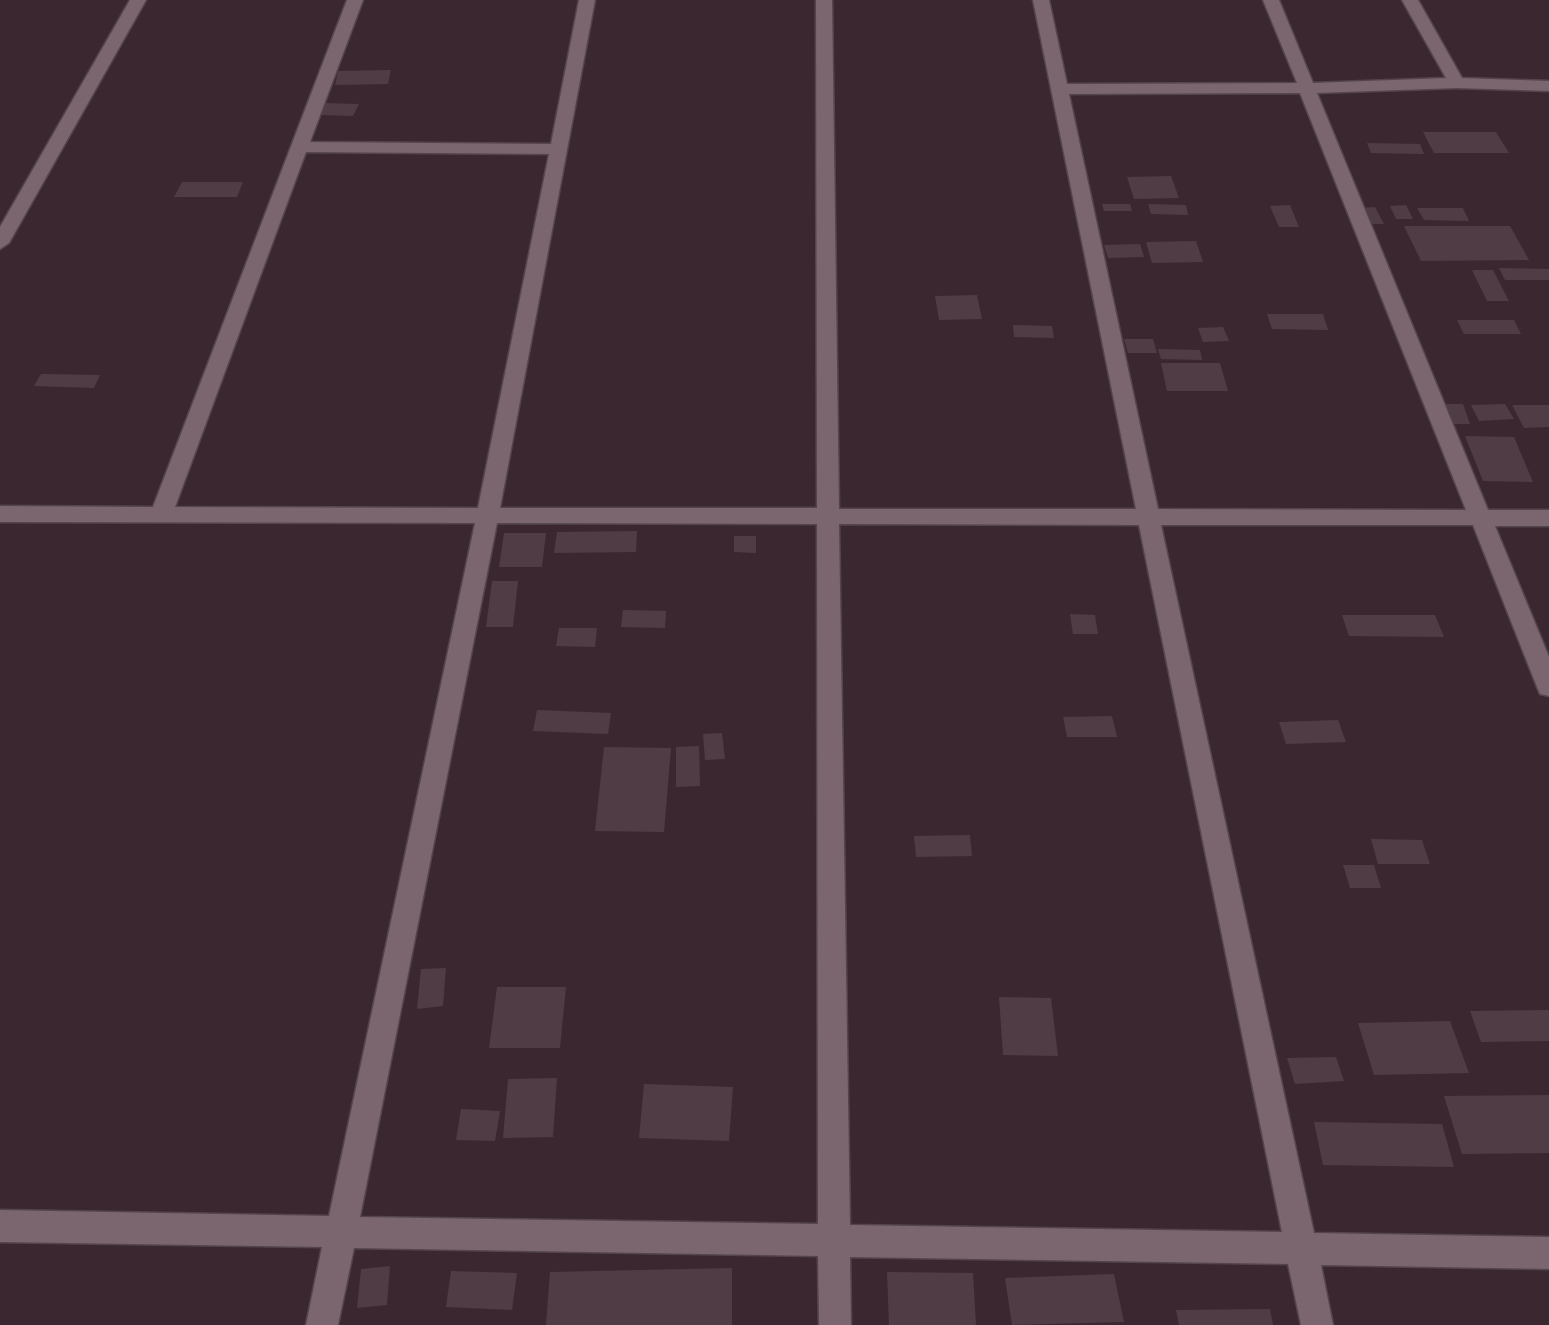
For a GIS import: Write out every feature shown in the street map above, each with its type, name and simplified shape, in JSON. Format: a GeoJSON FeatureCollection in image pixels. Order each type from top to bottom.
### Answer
{"type":"FeatureCollection","features":[{"type":"Feature","properties":{"kind":"street"},"geometry":{"type":"LineString","coordinates":[[0,243],[138,0]]}},
{"type":"Feature","properties":{"kind":"street"},"geometry":{"type":"LineString","coordinates":[[161,514],[355,0]]}},
{"type":"Feature","properties":{"kind":"street"},"geometry":{"type":"LineString","coordinates":[[322,1325],[487,516],[587,0]]}},
{"type":"Feature","properties":{"kind":"street"},"geometry":{"type":"LineString","coordinates":[[824,0],[835,1325]]}},
{"type":"Feature","properties":{"kind":"street"},"geometry":{"type":"LineString","coordinates":[[1041,0],[1317,1325]]}},
{"type":"Feature","properties":{"kind":"street"},"geometry":{"type":"LineString","coordinates":[[1271,0],[1549,687]]}},
{"type":"Feature","properties":{"kind":"street"},"geometry":{"type":"LineString","coordinates":[[1410,0],[1457,83]]}},
{"type":"Feature","properties":{"kind":"street"},"geometry":{"type":"LineString","coordinates":[[1059,89],[1306,88],[1457,83],[1549,86]]}},
{"type":"Feature","properties":{"kind":"street"},"geometry":{"type":"LineString","coordinates":[[300,147],[558,149]]}},
{"type":"Feature","properties":{"kind":"street"},"geometry":{"type":"LineString","coordinates":[[0,514],[1549,518]]}},
{"type":"Feature","properties":{"kind":"street"},"geometry":{"type":"LineString","coordinates":[[0,1226],[1549,1253]]}},
{"type":"Feature","properties":{"kind":"building"},"geometry":{"type":"Polygon","coordinates":[[[391,70],[388,84],[335,85],[338,71],[391,70]]]}},
{"type":"Feature","properties":{"kind":"building"},"geometry":{"type":"Polygon","coordinates":[[[325,103],[359,104],[353,116],[320,115],[325,103]]]}},
{"type":"Feature","properties":{"kind":"building"},"geometry":{"type":"Polygon","coordinates":[[[1423,132],[1496,132],[1509,153],[1434,153],[1423,132]]]}},
{"type":"Feature","properties":{"kind":"building"},"geometry":{"type":"Polygon","coordinates":[[[1367,143],[1420,144],[1424,154],[1371,153],[1367,143]]]}},
{"type":"Feature","properties":{"kind":"building"},"geometry":{"type":"Polygon","coordinates":[[[1171,176],[1179,198],[1134,199],[1127,177],[1171,176]]]}},
{"type":"Feature","properties":{"kind":"building"},"geometry":{"type":"Polygon","coordinates":[[[182,182],[243,182],[237,197],[174,197],[182,182]]]}},
{"type":"Feature","properties":{"kind":"building"},"geometry":{"type":"Polygon","coordinates":[[[1102,204],[1130,204],[1132,211],[1104,211],[1102,204]]]}},
{"type":"Feature","properties":{"kind":"building"},"geometry":{"type":"Polygon","coordinates":[[[1148,204],[1186,205],[1188,215],[1151,214],[1148,204]]]}},
{"type":"Feature","properties":{"kind":"building"},"geometry":{"type":"Polygon","coordinates":[[[1290,205],[1299,227],[1279,227],[1270,206],[1290,205]]]}},
{"type":"Feature","properties":{"kind":"building"},"geometry":{"type":"Polygon","coordinates":[[[1406,205],[1413,219],[1396,219],[1390,206],[1406,205]]]}},
{"type":"Feature","properties":{"kind":"building"},"geometry":{"type":"Polygon","coordinates":[[[1375,207],[1384,224],[1368,224],[1359,208],[1375,207]]]}},
{"type":"Feature","properties":{"kind":"building"},"geometry":{"type":"Polygon","coordinates":[[[1417,208],[1463,208],[1469,221],[1424,220],[1417,208]]]}},
{"type":"Feature","properties":{"kind":"building"},"geometry":{"type":"Polygon","coordinates":[[[1404,226],[1510,226],[1529,260],[1421,261],[1404,226]]]}},
{"type":"Feature","properties":{"kind":"building"},"geometry":{"type":"Polygon","coordinates":[[[1196,241],[1203,262],[1152,263],[1146,242],[1196,241]]]}},
{"type":"Feature","properties":{"kind":"building"},"geometry":{"type":"Polygon","coordinates":[[[1140,244],[1144,257],[1108,258],[1104,245],[1140,244]]]}},
{"type":"Feature","properties":{"kind":"building"},"geometry":{"type":"Polygon","coordinates":[[[1499,268],[1549,269],[1549,280],[1505,280],[1499,268]]]}},
{"type":"Feature","properties":{"kind":"building"},"geometry":{"type":"Polygon","coordinates":[[[1472,270],[1493,270],[1509,301],[1487,301],[1472,270]]]}},
{"type":"Feature","properties":{"kind":"building"},"geometry":{"type":"Polygon","coordinates":[[[977,295],[982,319],[939,320],[935,296],[977,295]]]}},
{"type":"Feature","properties":{"kind":"building"},"geometry":{"type":"Polygon","coordinates":[[[1267,314],[1323,314],[1328,330],[1272,329],[1267,314]]]}},
{"type":"Feature","properties":{"kind":"building"},"geometry":{"type":"Polygon","coordinates":[[[1457,320],[1514,320],[1521,334],[1464,334],[1457,320]]]}},
{"type":"Feature","properties":{"kind":"building"},"geometry":{"type":"Polygon","coordinates":[[[1013,325],[1052,326],[1054,338],[1014,337],[1013,325]]]}},
{"type":"Feature","properties":{"kind":"building"},"geometry":{"type":"Polygon","coordinates":[[[1223,327],[1229,341],[1203,342],[1198,328],[1223,327]]]}},
{"type":"Feature","properties":{"kind":"building"},"geometry":{"type":"Polygon","coordinates":[[[1124,339],[1153,339],[1157,353],[1128,353],[1124,339]]]}},
{"type":"Feature","properties":{"kind":"building"},"geometry":{"type":"Polygon","coordinates":[[[1158,349],[1200,350],[1202,360],[1161,359],[1158,349]]]}},
{"type":"Feature","properties":{"kind":"building"},"geometry":{"type":"Polygon","coordinates":[[[1161,363],[1220,363],[1228,391],[1167,391],[1161,363]]]}},
{"type":"Feature","properties":{"kind":"building"},"geometry":{"type":"Polygon","coordinates":[[[41,374],[100,375],[94,388],[34,386],[41,374]]]}},
{"type":"Feature","properties":{"kind":"building"},"geometry":{"type":"Polygon","coordinates":[[[1445,404],[1463,404],[1470,424],[1451,424],[1445,404]]]}},
{"type":"Feature","properties":{"kind":"building"},"geometry":{"type":"Polygon","coordinates":[[[1505,404],[1514,419],[1479,421],[1471,405],[1505,404]]]}},
{"type":"Feature","properties":{"kind":"building"},"geometry":{"type":"Polygon","coordinates":[[[1512,405],[1549,405],[1549,427],[1524,428],[1512,405]]]}},
{"type":"Feature","properties":{"kind":"building"},"geometry":{"type":"Polygon","coordinates":[[[1465,436],[1514,437],[1533,482],[1483,481],[1465,436]]]}},
{"type":"Feature","properties":{"kind":"building"},"geometry":{"type":"Polygon","coordinates":[[[637,531],[636,552],[554,553],[557,532],[637,531]]]}},
{"type":"Feature","properties":{"kind":"building"},"geometry":{"type":"Polygon","coordinates":[[[504,533],[546,533],[542,567],[499,567],[504,533]]]}},
{"type":"Feature","properties":{"kind":"building"},"geometry":{"type":"Polygon","coordinates":[[[734,536],[756,536],[756,553],[734,552],[734,536]]]}},
{"type":"Feature","properties":{"kind":"building"},"geometry":{"type":"Polygon","coordinates":[[[492,581],[518,581],[513,627],[486,627],[492,581]]]}},
{"type":"Feature","properties":{"kind":"building"},"geometry":{"type":"Polygon","coordinates":[[[623,610],[666,611],[665,628],[621,627],[623,610]]]}},
{"type":"Feature","properties":{"kind":"building"},"geometry":{"type":"Polygon","coordinates":[[[1070,614],[1095,615],[1098,634],[1073,634],[1070,614]]]}},
{"type":"Feature","properties":{"kind":"building"},"geometry":{"type":"Polygon","coordinates":[[[1342,615],[1435,615],[1444,637],[1349,636],[1342,615]]]}},
{"type":"Feature","properties":{"kind":"building"},"geometry":{"type":"Polygon","coordinates":[[[559,628],[597,628],[595,647],[556,646],[559,628]]]}},
{"type":"Feature","properties":{"kind":"building"},"geometry":{"type":"Polygon","coordinates":[[[537,710],[611,713],[608,734],[533,731],[537,710]]]}},
{"type":"Feature","properties":{"kind":"building"},"geometry":{"type":"Polygon","coordinates":[[[1112,716],[1117,737],[1067,737],[1063,717],[1112,716]]]}},
{"type":"Feature","properties":{"kind":"building"},"geometry":{"type":"Polygon","coordinates":[[[1338,720],[1346,742],[1286,744],[1279,722],[1338,720]]]}},
{"type":"Feature","properties":{"kind":"building"},"geometry":{"type":"Polygon","coordinates":[[[722,733],[725,759],[705,760],[703,734],[722,733]]]}},
{"type":"Feature","properties":{"kind":"building"},"geometry":{"type":"Polygon","coordinates":[[[699,746],[700,786],[676,787],[676,747],[699,746]]]}},
{"type":"Feature","properties":{"kind":"building"},"geometry":{"type":"Polygon","coordinates":[[[604,747],[671,748],[664,832],[595,831],[604,747]]]}},
{"type":"Feature","properties":{"kind":"building"},"geometry":{"type":"Polygon","coordinates":[[[970,835],[972,856],[916,857],[914,836],[970,835]]]}},
{"type":"Feature","properties":{"kind":"building"},"geometry":{"type":"Polygon","coordinates":[[[1371,839],[1422,840],[1430,864],[1378,864],[1371,839]]]}},
{"type":"Feature","properties":{"kind":"building"},"geometry":{"type":"Polygon","coordinates":[[[1343,865],[1374,865],[1381,888],[1350,888],[1343,865]]]}},
{"type":"Feature","properties":{"kind":"building"},"geometry":{"type":"Polygon","coordinates":[[[446,968],[443,1006],[417,1009],[421,969],[446,968]]]}},
{"type":"Feature","properties":{"kind":"building"},"geometry":{"type":"Polygon","coordinates":[[[497,987],[566,987],[560,1048],[489,1048],[497,987]]]}},
{"type":"Feature","properties":{"kind":"building"},"geometry":{"type":"Polygon","coordinates":[[[999,997],[1051,998],[1058,1056],[1003,1055],[999,997]]]}},
{"type":"Feature","properties":{"kind":"building"},"geometry":{"type":"Polygon","coordinates":[[[1549,1010],[1549,1041],[1481,1042],[1470,1011],[1549,1010]]]}},
{"type":"Feature","properties":{"kind":"building"},"geometry":{"type":"Polygon","coordinates":[[[1450,1021],[1469,1073],[1374,1075],[1358,1023],[1450,1021]]]}},
{"type":"Feature","properties":{"kind":"building"},"geometry":{"type":"Polygon","coordinates":[[[1336,1057],[1344,1081],[1295,1084],[1287,1058],[1336,1057]]]}},
{"type":"Feature","properties":{"kind":"building"},"geometry":{"type":"Polygon","coordinates":[[[557,1078],[553,1137],[503,1138],[508,1079],[557,1078]]]}},
{"type":"Feature","properties":{"kind":"building"},"geometry":{"type":"Polygon","coordinates":[[[644,1084],[733,1087],[729,1141],[639,1138],[644,1084]]]}},
{"type":"Feature","properties":{"kind":"building"},"geometry":{"type":"Polygon","coordinates":[[[1549,1095],[1549,1153],[1462,1154],[1444,1096],[1549,1095]]]}},
{"type":"Feature","properties":{"kind":"building"},"geometry":{"type":"Polygon","coordinates":[[[461,1109],[500,1111],[495,1141],[456,1140],[461,1109]]]}},
{"type":"Feature","properties":{"kind":"building"},"geometry":{"type":"Polygon","coordinates":[[[1314,1122],[1442,1124],[1454,1167],[1323,1165],[1314,1122]]]}},
{"type":"Feature","properties":{"kind":"building"},"geometry":{"type":"Polygon","coordinates":[[[390,1266],[387,1305],[357,1308],[361,1269],[390,1266]]]}},
{"type":"Feature","properties":{"kind":"building"},"geometry":{"type":"Polygon","coordinates":[[[732,1268],[732,1325],[546,1325],[550,1272],[732,1268]]]}},
{"type":"Feature","properties":{"kind":"building"},"geometry":{"type":"Polygon","coordinates":[[[451,1271],[517,1273],[512,1310],[446,1307],[451,1271]]]}},
{"type":"Feature","properties":{"kind":"building"},"geometry":{"type":"Polygon","coordinates":[[[887,1272],[973,1273],[976,1325],[889,1325],[887,1272]]]}},
{"type":"Feature","properties":{"kind":"building"},"geometry":{"type":"Polygon","coordinates":[[[1114,1274],[1124,1322],[1012,1325],[1005,1278],[1114,1274]]]}},
{"type":"Feature","properties":{"kind":"building"},"geometry":{"type":"Polygon","coordinates":[[[1270,1309],[1273,1325],[1179,1325],[1176,1310],[1270,1309]]]}}]}
